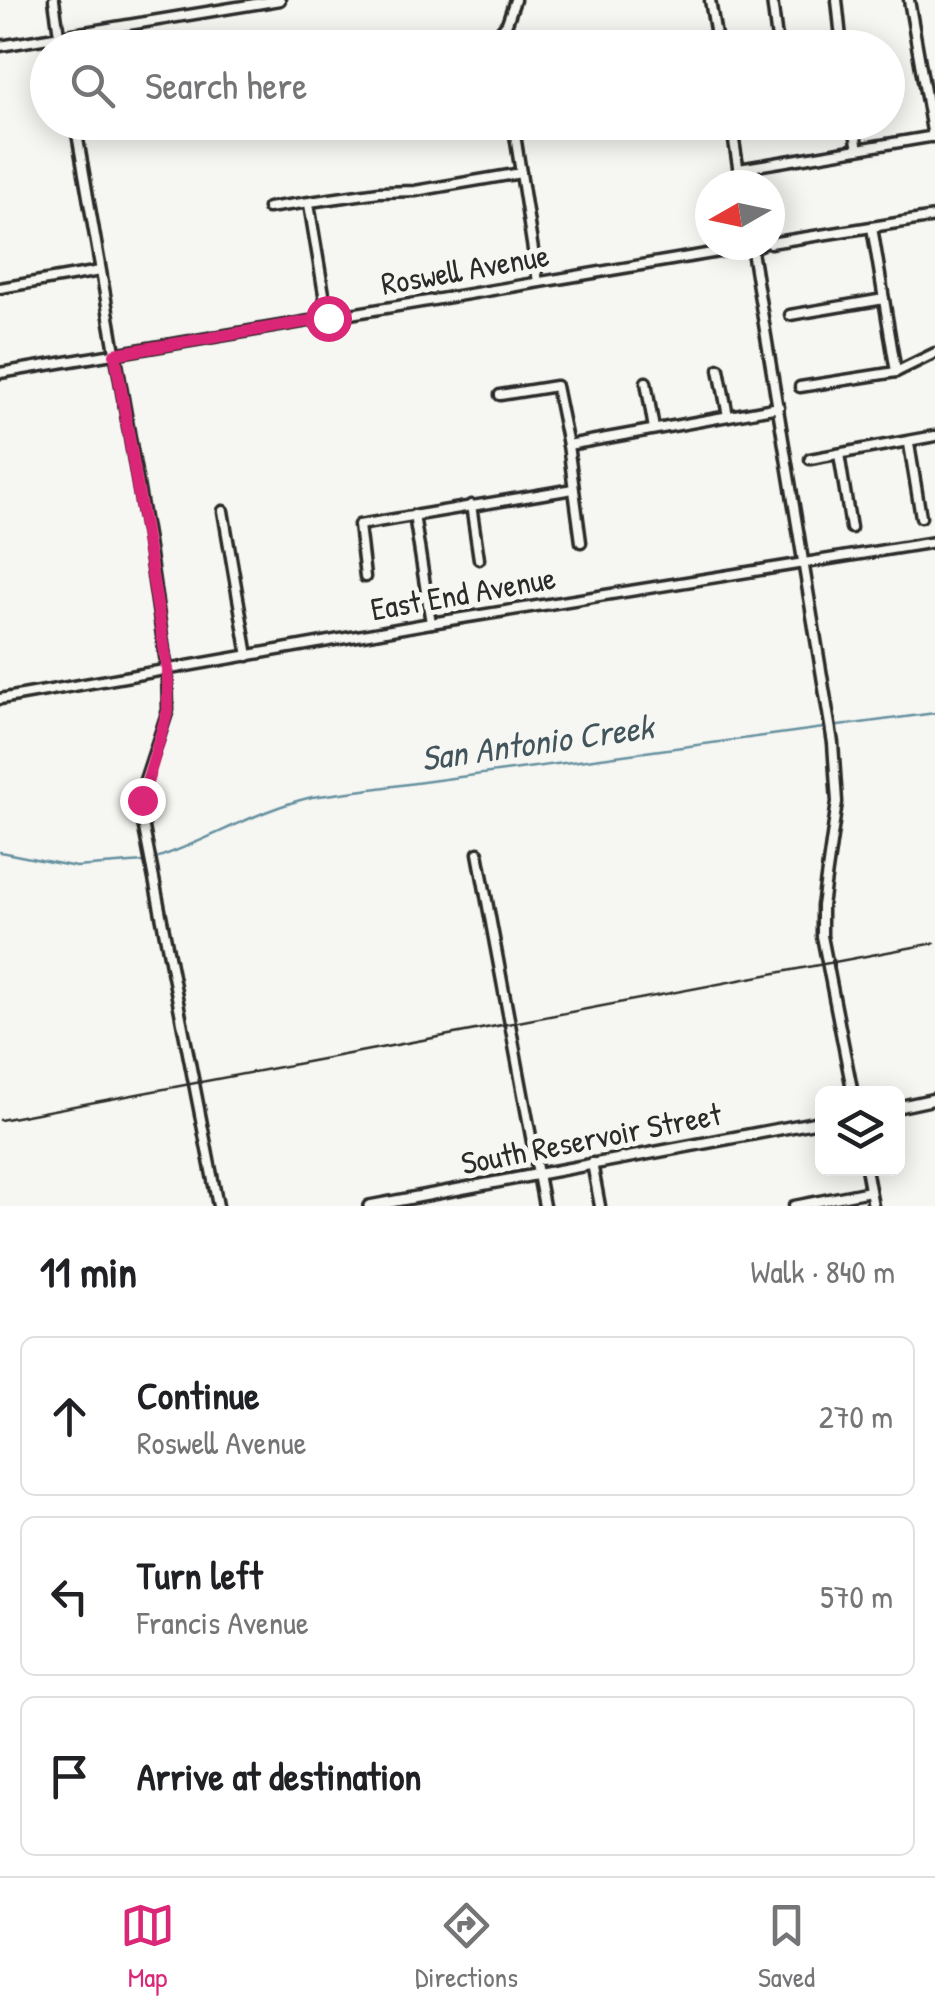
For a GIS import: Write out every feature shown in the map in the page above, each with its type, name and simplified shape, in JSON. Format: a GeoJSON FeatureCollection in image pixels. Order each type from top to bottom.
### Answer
{"type":"FeatureCollection","features":[{"type":"Feature","properties":{"kind":"main road"},"geometry":{"type":"LineString","coordinates":[[905,1105],[935,1099]]}},
{"type":"Feature","properties":{"kind":"main road","name":"South Reservoir Street"},"geometry":{"type":"LineString","coordinates":[[372,1206],[416,1202],[538,1173],[815,1122]]}},
{"type":"Feature","properties":{"kind":"street"},"geometry":{"type":"LineString","coordinates":[[54,0],[58,30]]}},
{"type":"Feature","properties":{"kind":"street"},"geometry":{"type":"LineString","coordinates":[[96,30],[280,0]]}},
{"type":"Feature","properties":{"kind":"street"},"geometry":{"type":"LineString","coordinates":[[501,30],[514,0]]}},
{"type":"Feature","properties":{"kind":"street"},"geometry":{"type":"LineString","coordinates":[[710,0],[715,30]]}},
{"type":"Feature","properties":{"kind":"street"},"geometry":{"type":"LineString","coordinates":[[772,0],[776,30]]}},
{"type":"Feature","properties":{"kind":"street"},"geometry":{"type":"LineString","coordinates":[[837,0],[840,30]]}},
{"type":"Feature","properties":{"kind":"street"},"geometry":{"type":"LineString","coordinates":[[734,140],[739,169],[934,136],[909,0]]}},
{"type":"Feature","properties":{"kind":"street"},"geometry":{"type":"LineString","coordinates":[[0,46],[30,41]]}},
{"type":"Feature","properties":{"kind":"street"},"geometry":{"type":"LineString","coordinates":[[77,140],[168,670],[168,710],[142,800],[218,1206]]}},
{"type":"Feature","properties":{"kind":"street"},"geometry":{"type":"LineString","coordinates":[[515,140],[538,282]]}},
{"type":"Feature","properties":{"kind":"street"},"geometry":{"type":"LineString","coordinates":[[856,140],[858,149]]}},
{"type":"Feature","properties":{"kind":"street"},"geometry":{"type":"LineString","coordinates":[[268,208],[520,174]]}},
{"type":"Feature","properties":{"kind":"street"},"geometry":{"type":"LineString","coordinates":[[309,204],[328,318]]}},
{"type":"Feature","properties":{"kind":"street"},"geometry":{"type":"LineString","coordinates":[[785,242],[935,217]]}},
{"type":"Feature","properties":{"kind":"street"},"geometry":{"type":"LineString","coordinates":[[872,227],[896,372]]}},
{"type":"Feature","properties":{"kind":"street","name":"Roswell Avenue"},"geometry":{"type":"LineString","coordinates":[[0,372],[695,256]]}},
{"type":"Feature","properties":{"kind":"street"},"geometry":{"type":"LineString","coordinates":[[756,260],[836,776],[835,830],[822,906],[822,936],[851,1086]]}},
{"type":"Feature","properties":{"kind":"street"},"geometry":{"type":"LineString","coordinates":[[0,288],[100,271]]}},
{"type":"Feature","properties":{"kind":"street"},"geometry":{"type":"LineString","coordinates":[[790,314],[884,299]]}},
{"type":"Feature","properties":{"kind":"street"},"geometry":{"type":"LineString","coordinates":[[800,387],[896,372],[935,353]]}},
{"type":"Feature","properties":{"kind":"street"},"geometry":{"type":"LineString","coordinates":[[719,368],[728,416]]}},
{"type":"Feature","properties":{"kind":"street"},"geometry":{"type":"LineString","coordinates":[[646,382],[654,428]]}},
{"type":"Feature","properties":{"kind":"street"},"geometry":{"type":"LineString","coordinates":[[500,395],[556,386],[581,542]]}},
{"type":"Feature","properties":{"kind":"street"},"geometry":{"type":"LineString","coordinates":[[568,445],[779,407]]}},
{"type":"Feature","properties":{"kind":"street"},"geometry":{"type":"LineString","coordinates":[[810,459],[935,436]]}},
{"type":"Feature","properties":{"kind":"street"},"geometry":{"type":"LineString","coordinates":[[908,444],[921,517]]}},
{"type":"Feature","properties":{"kind":"street"},"geometry":{"type":"LineString","coordinates":[[839,454],[851,528]]}},
{"type":"Feature","properties":{"kind":"street"},"geometry":{"type":"LineString","coordinates":[[365,577],[359,525],[572,489]]}},
{"type":"Feature","properties":{"kind":"street"},"geometry":{"type":"LineString","coordinates":[[471,505],[479,559]]}},
{"type":"Feature","properties":{"kind":"street"},"geometry":{"type":"LineString","coordinates":[[224,511],[248,656]]}},
{"type":"Feature","properties":{"kind":"street"},"geometry":{"type":"LineString","coordinates":[[414,515],[431,623]]}},
{"type":"Feature","properties":{"kind":"street","name":"East End Avenue"},"geometry":{"type":"LineString","coordinates":[[0,698],[431,623],[935,542]]}},
{"type":"Feature","properties":{"kind":"street"},"geometry":{"type":"LineString","coordinates":[[478,852],[544,1206]]}},
{"type":"Feature","properties":{"kind":"street"},"geometry":{"type":"LineString","coordinates":[[592,1163],[600,1206]]}},
{"type":"Feature","properties":{"kind":"street"},"geometry":{"type":"LineString","coordinates":[[867,1176],[872,1206]]}},
{"type":"Feature","properties":{"kind":"street"},"geometry":{"type":"LineString","coordinates":[[794,1206],[870,1190]]}},
{"type":"Feature","properties":{"kind":"waterway","name":"San Antonio Creek"},"geometry":{"type":"LineString","coordinates":[[156,858],[272,809],[312,797],[935,713]]}},
{"type":"Feature","properties":{"kind":"waterway","name":"San Antonio Creek"},"geometry":{"type":"LineString","coordinates":[[0,852],[76,867],[144,862]]}},
{"type":"Feature","properties":{"kind":"railway"},"geometry":{"type":"LineString","coordinates":[[0,1120],[935,943]]}},
{"type":"Feature","properties":{"kind":"route"},"geometry":{"type":"LineString","coordinates":[[142,800],[144,782],[168,710],[168,670],[115,354],[328,318]]}}]}
